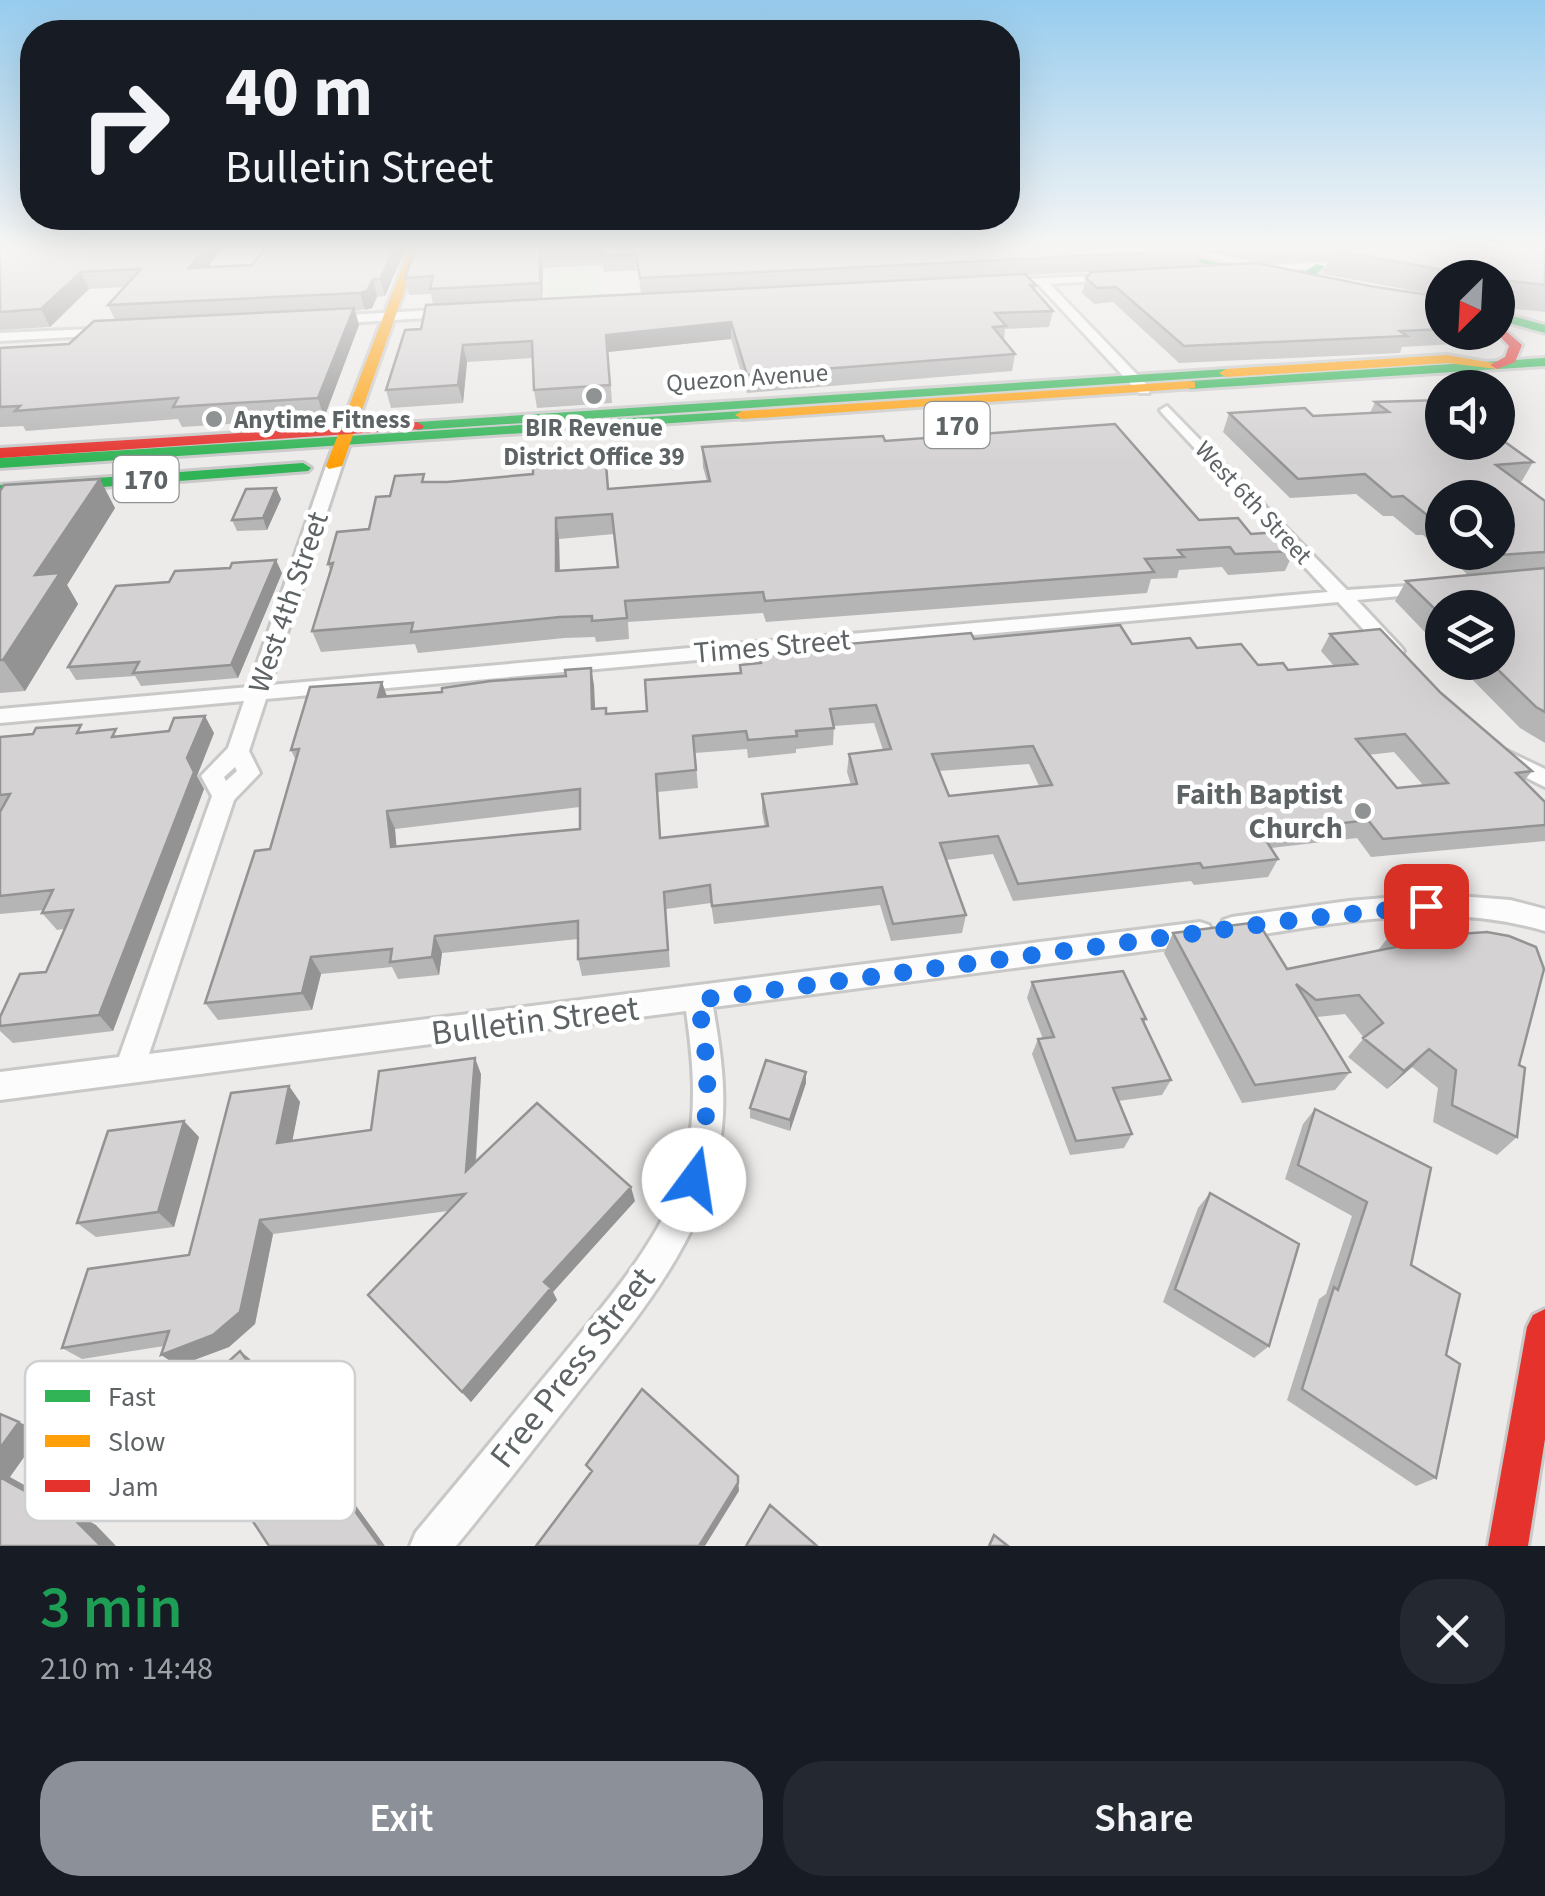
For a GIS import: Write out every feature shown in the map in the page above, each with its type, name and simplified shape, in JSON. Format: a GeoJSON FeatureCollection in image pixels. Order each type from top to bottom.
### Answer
{"type":"FeatureCollection","features":[{"type":"Feature","properties":{"kind":"main road"},"geometry":{"type":"LineString","coordinates":[[343,451],[389,319]]}},
{"type":"Feature","properties":{"kind":"main road"},"geometry":{"type":"LineString","coordinates":[[1515,322],[1541,330]]}},
{"type":"Feature","properties":{"kind":"main road"},"geometry":{"type":"LineString","coordinates":[[1515,328],[1541,330]]}},
{"type":"Feature","properties":{"kind":"main road","name":"Quezon Avenue"},"geometry":{"type":"LineString","coordinates":[[1515,377],[1544,379]]}},
{"type":"Feature","properties":{"kind":"main road","name":"Quezon Avenue"},"geometry":{"type":"LineString","coordinates":[[0,490],[343,451],[1139,384],[1425,378]]}},
{"type":"Feature","properties":{"kind":"main road","name":"Quezon Avenue"},"geometry":{"type":"LineString","coordinates":[[0,463],[343,451],[1139,384]]}},
{"type":"Feature","properties":{"kind":"main road"},"geometry":{"type":"LineString","coordinates":[[1128,413],[1425,393]]}},
{"type":"Feature","properties":{"kind":"main road"},"geometry":{"type":"LineString","coordinates":[[825,410],[818,417],[820,424],[840,432]]}},
{"type":"Feature","properties":{"kind":"main road"},"geometry":{"type":"LineString","coordinates":[[776,413],[794,424],[790,436]]}},
{"type":"Feature","properties":{"kind":"main road","name":"Quezon Avenue"},"geometry":{"type":"LineString","coordinates":[[0,453],[343,451]]}},
{"type":"Feature","properties":{"kind":"main road"},"geometry":{"type":"LineString","coordinates":[[1508,1546],[1545,1326]]}},
{"type":"Feature","properties":{"kind":"street"},"geometry":{"type":"LineString","coordinates":[[319,320],[339,319]]}},
{"type":"Feature","properties":{"kind":"street"},"geometry":{"type":"LineString","coordinates":[[1077,319],[1139,384]]}},
{"type":"Feature","properties":{"kind":"street"},"geometry":{"type":"LineString","coordinates":[[0,337],[115,331]]}},
{"type":"Feature","properties":{"kind":"street","name":"West 6th Street"},"geometry":{"type":"LineString","coordinates":[[1167,410],[1406,664]]}},
{"type":"Feature","properties":{"kind":"street","name":"West 4th Street"},"geometry":{"type":"LineString","coordinates":[[129,1070],[224,796],[250,774],[238,751],[343,451]]}},
{"type":"Feature","properties":{"kind":"street","name":"Times Street"},"geometry":{"type":"LineString","coordinates":[[0,716],[1452,586]]}},
{"type":"Feature","properties":{"kind":"street"},"geometry":{"type":"LineString","coordinates":[[1483,742],[1545,779]]}},
{"type":"Feature","properties":{"kind":"street","name":"Bulletin Street"},"geometry":{"type":"LineString","coordinates":[[0,1086],[1407,908],[1472,904],[1525,912],[1545,920]]}},
{"type":"Feature","properties":{"kind":"street","name":"Free Press Street"},"geometry":{"type":"LineString","coordinates":[[430,1546],[619,1312],[670,1240],[694,1180],[708,1122],[708,1060],[698,1000]]}},
{"type":"Feature","properties":{"kind":"building"},"geometry":{"type":"Polygon","coordinates":[[[350,319],[318,398],[173,407],[178,398],[15,411],[20,406],[0,407],[0,348],[69,344],[94,321],[350,319]]]}},
{"type":"Feature","properties":{"kind":"building"},"geometry":{"type":"Polygon","coordinates":[[[423,319],[1000,319],[1006,326],[993,327],[1015,354],[747,375],[731,322],[606,335],[610,385],[534,390],[532,341],[463,345],[458,385],[386,390],[405,330],[421,329],[423,319]]]}},
{"type":"Feature","properties":{"kind":"building"},"geometry":{"type":"Polygon","coordinates":[[[1153,319],[1425,319],[1425,330],[1400,331],[1407,336],[1184,346],[1153,319]]]}},
{"type":"Feature","properties":{"kind":"building"},"geometry":{"type":"Polygon","coordinates":[[[1425,401],[1425,460],[1515,460],[1515,449],[1533,462],[1496,465],[1545,501],[1545,552],[1515,554],[1515,480],[1425,480],[1425,513],[1403,496],[1392,497],[1365,474],[1298,479],[1229,413],[1305,408],[1313,416],[1389,412],[1375,402],[1425,401]]]}},
{"type":"Feature","properties":{"kind":"building"},"geometry":{"type":"Polygon","coordinates":[[[1115,424],[1199,520],[1238,518],[1251,534],[1277,532],[1294,551],[1235,554],[1230,547],[1178,550],[1184,557],[1145,559],[1154,572],[765,601],[763,592],[625,601],[627,618],[592,621],[592,616],[560,617],[411,632],[413,623],[312,631],[333,563],[328,564],[337,532],[369,529],[376,497],[390,496],[395,476],[424,474],[422,482],[447,482],[533,474],[533,467],[559,464],[559,455],[605,452],[608,489],[710,481],[702,447],[883,436],[885,441],[1115,424]],[[612,514],[556,518],[556,571],[618,567],[612,514]]]}},
{"type":"Feature","properties":{"kind":"building"},"geometry":{"type":"Polygon","coordinates":[[[100,479],[35,575],[60,573],[0,660],[0,491],[4,485],[100,479]]]}},
{"type":"Feature","properties":{"kind":"building"},"geometry":{"type":"Polygon","coordinates":[[[276,488],[263,518],[232,520],[246,489],[276,488]]]}},
{"type":"Feature","properties":{"kind":"building"},"geometry":{"type":"Polygon","coordinates":[[[276,560],[231,665],[133,673],[139,662],[68,667],[116,586],[169,582],[175,571],[276,560]]]}},
{"type":"Feature","properties":{"kind":"building"},"geometry":{"type":"Polygon","coordinates":[[[1545,568],[1545,712],[1508,680],[1515,680],[1515,590],[1425,590],[1425,599],[1406,581],[1545,568]]]}},
{"type":"Feature","properties":{"kind":"building"},"geometry":{"type":"Polygon","coordinates":[[[1120,625],[1132,644],[1190,638],[1197,648],[1241,644],[1258,665],[1283,663],[1288,670],[1357,664],[1330,634],[1380,629],[1425,680],[1532,771],[1516,773],[1545,802],[1545,825],[1383,839],[1368,820],[1261,833],[1278,859],[1203,868],[1200,863],[1018,884],[998,836],[940,843],[966,915],[893,924],[882,887],[712,906],[710,885],[664,892],[668,950],[578,959],[578,921],[435,936],[432,957],[390,962],[392,949],[311,957],[302,993],[205,1003],[255,851],[270,849],[299,749],[291,750],[310,687],[382,682],[378,697],[442,692],[442,688],[491,681],[566,676],[565,670],[591,668],[592,709],[606,708],[606,714],[647,711],[645,680],[741,673],[740,665],[761,663],[760,656],[814,652],[813,647],[971,633],[974,639],[1120,625]],[[876,705],[830,709],[834,728],[796,731],[797,736],[748,740],[746,731],[693,736],[696,770],[656,774],[660,838],[768,826],[762,794],[857,784],[849,754],[891,749],[876,705]],[[1405,734],[1356,739],[1397,788],[1448,783],[1405,734]],[[1033,746],[932,754],[949,796],[1052,785],[1033,746]],[[580,789],[387,811],[391,847],[580,829],[580,789]]]}},
{"type":"Feature","properties":{"kind":"building"},"geometry":{"type":"Polygon","coordinates":[[[205,716],[187,758],[194,772],[99,1015],[0,1026],[0,1017],[20,974],[46,972],[73,910],[42,913],[53,890],[0,896],[0,812],[10,794],[0,795],[0,737],[33,734],[36,728],[81,725],[77,733],[116,729],[112,737],[169,731],[174,718],[205,716]]]}},
{"type":"Feature","properties":{"kind":"building"},"geometry":{"type":"Polygon","coordinates":[[[1439,917],[1459,934],[1487,932],[1536,947],[1544,969],[1519,1065],[1525,1068],[1517,1137],[1452,1105],[1456,1070],[1429,1049],[1404,1071],[1363,1038],[1383,1023],[1359,995],[1316,1000],[1296,984],[1350,1072],[1255,1085],[1173,933],[1258,922],[1287,969],[1396,947],[1388,937],[1411,935],[1402,921],[1439,917]]]}},
{"type":"Feature","properties":{"kind":"building"},"geometry":{"type":"Polygon","coordinates":[[[1123,971],[1171,1080],[1113,1088],[1132,1134],[1076,1141],[1038,1039],[1054,1037],[1032,982],[1123,971]]]}},
{"type":"Feature","properties":{"kind":"building"},"geometry":{"type":"Polygon","coordinates":[[[475,1058],[466,1171],[537,1103],[631,1187],[544,1282],[551,1288],[462,1392],[368,1295],[465,1194],[260,1220],[240,1312],[213,1335],[161,1355],[169,1331],[62,1348],[88,1269],[189,1255],[231,1093],[289,1086],[277,1143],[371,1130],[379,1071],[475,1058]]]}},
{"type":"Feature","properties":{"kind":"building"},"geometry":{"type":"Polygon","coordinates":[[[766,1060],[806,1072],[790,1120],[750,1108],[766,1060]]]}},
{"type":"Feature","properties":{"kind":"building"},"geometry":{"type":"Polygon","coordinates":[[[1315,1109],[1431,1168],[1411,1265],[1460,1294],[1446,1355],[1460,1364],[1436,1478],[1302,1389],[1334,1287],[1338,1290],[1367,1202],[1298,1165],[1315,1109]]]}},
{"type":"Feature","properties":{"kind":"building"},"geometry":{"type":"Polygon","coordinates":[[[184,1121],[158,1212],[77,1223],[108,1131],[184,1121]]]}},
{"type":"Feature","properties":{"kind":"building"},"geometry":{"type":"Polygon","coordinates":[[[1210,1193],[1299,1244],[1269,1346],[1175,1289],[1210,1193]]]}},
{"type":"Feature","properties":{"kind":"building"},"geometry":{"type":"Polygon","coordinates":[[[240,1351],[247,1361],[229,1361],[240,1351]]]}},
{"type":"Feature","properties":{"kind":"building"},"geometry":{"type":"Polygon","coordinates":[[[642,1389],[738,1476],[738,1483],[699,1546],[536,1546],[592,1471],[586,1465],[642,1389]]]}},
{"type":"Feature","properties":{"kind":"building"},"geometry":{"type":"Polygon","coordinates":[[[0,1414],[19,1422],[0,1448],[0,1414]]]}},
{"type":"Feature","properties":{"kind":"building"},"geometry":{"type":"Polygon","coordinates":[[[0,1477],[25,1491],[25,1521],[76,1521],[101,1546],[0,1546],[0,1477]]]}},
{"type":"Feature","properties":{"kind":"building"},"geometry":{"type":"Polygon","coordinates":[[[770,1505],[817,1546],[746,1546],[770,1505]]]}},
{"type":"Feature","properties":{"kind":"building"},"geometry":{"type":"Polygon","coordinates":[[[355,1511],[380,1546],[269,1546],[253,1521],[355,1521],[355,1511]]]}},
{"type":"Feature","properties":{"kind":"building"},"geometry":{"type":"Polygon","coordinates":[[[994,1535],[1008,1546],[989,1546],[994,1535]]]}},
{"type":"Feature","properties":{"kind":"traffic: fast"},"geometry":{"type":"LineString","coordinates":[[1515,321],[1545,329]]}},
{"type":"Feature","properties":{"kind":"traffic: fast"},"geometry":{"type":"LineString","coordinates":[[1190,385],[1545,362]]}},
{"type":"Feature","properties":{"kind":"traffic: fast"},"geometry":{"type":"LineString","coordinates":[[417,426],[1226,373]]}},
{"type":"Feature","properties":{"kind":"traffic: fast"},"geometry":{"type":"LineString","coordinates":[[0,463],[742,415]]}},
{"type":"Feature","properties":{"kind":"traffic: fast"},"geometry":{"type":"LineString","coordinates":[[0,490],[303,468]]}},
{"type":"Feature","properties":{"kind":"traffic: slow"},"geometry":{"type":"LineString","coordinates":[[334,466],[388,319]]}},
{"type":"Feature","properties":{"kind":"traffic: slow"},"geometry":{"type":"LineString","coordinates":[[1226,373],[1447,359],[1497,365]]}},
{"type":"Feature","properties":{"kind":"traffic: slow"},"geometry":{"type":"LineString","coordinates":[[742,415],[1190,385]]}},
{"type":"Feature","properties":{"kind":"traffic: jam"},"geometry":{"type":"LineString","coordinates":[[1497,365],[1510,359],[1514,350]]}},
{"type":"Feature","properties":{"kind":"traffic: jam"},"geometry":{"type":"LineString","coordinates":[[0,453],[417,426]]}},
{"type":"Feature","properties":{"kind":"traffic: jam"},"geometry":{"type":"LineString","coordinates":[[1508,1546],[1545,1327]]}},
{"type":"Feature","properties":{"kind":"place","name":"BIR Revenue District Office 39"},"geometry":{"type":"Point","coordinates":[594,396]}},
{"type":"Feature","properties":{"kind":"place","name":"Anytime Fitness"},"geometry":{"type":"Point","coordinates":[214,419]}},
{"type":"Feature","properties":{"kind":"place","name":"Faith Baptist Church"},"geometry":{"type":"Point","coordinates":[1363,811]}},
{"type":"Feature","properties":{"kind":"route"},"geometry":{"type":"LineString","coordinates":[[694,1180],[708,1122],[708,1060],[698,1000],[1426,906]]}}]}
